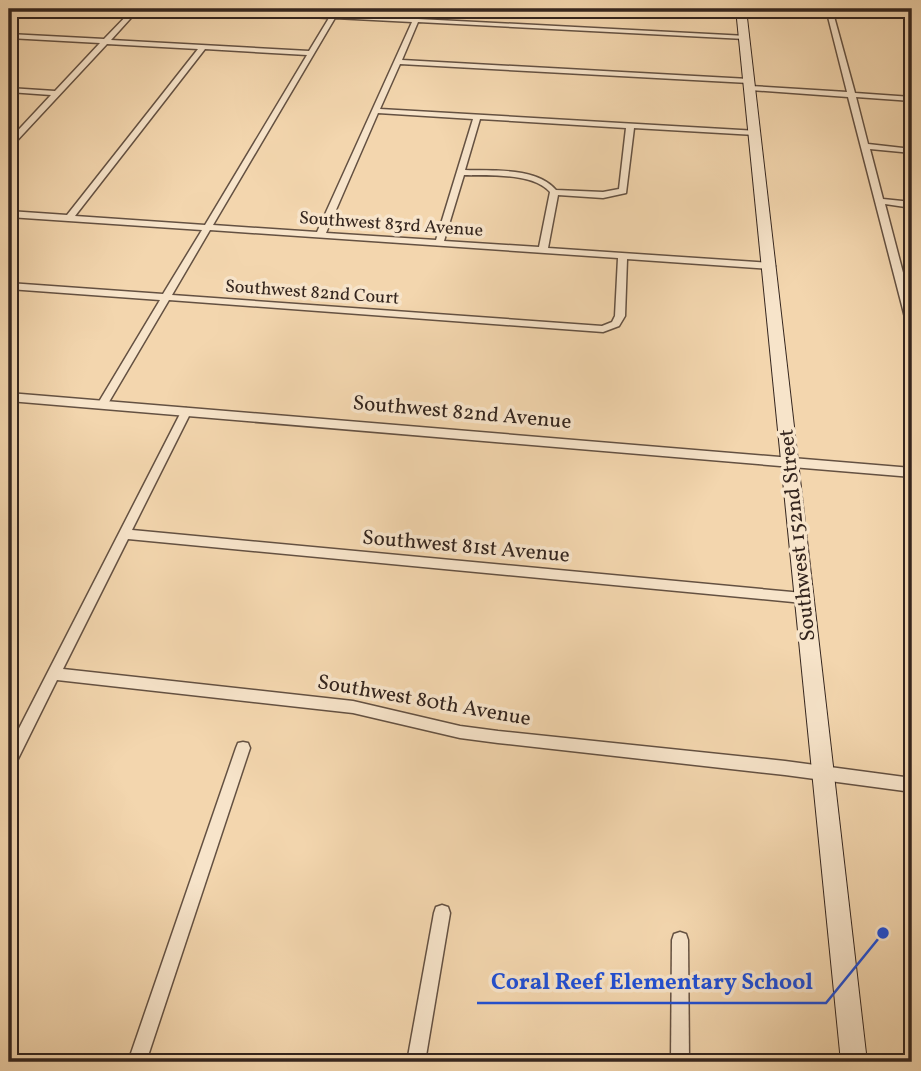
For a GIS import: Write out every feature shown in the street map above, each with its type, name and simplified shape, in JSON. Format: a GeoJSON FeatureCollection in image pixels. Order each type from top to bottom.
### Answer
{"type":"FeatureCollection","features":[{"type":"Feature","properties":{"kind":"main road","name":"Southwest 152nd Street"},"geometry":{"type":"LineString","coordinates":[[741,9],[854,1062]]}},
{"type":"Feature","properties":{"kind":"street"},"geometry":{"type":"LineString","coordinates":[[9,144],[136,9]]}},
{"type":"Feature","properties":{"kind":"street"},"geometry":{"type":"LineString","coordinates":[[194,9],[745,37]]}},
{"type":"Feature","properties":{"kind":"street"},"geometry":{"type":"LineString","coordinates":[[380,18],[385,9]]}},
{"type":"Feature","properties":{"kind":"street"},"geometry":{"type":"LineString","coordinates":[[829,9],[912,325]]}},
{"type":"Feature","properties":{"kind":"street"},"geometry":{"type":"LineString","coordinates":[[102,405],[333,16]]}},
{"type":"Feature","properties":{"kind":"street"},"geometry":{"type":"LineString","coordinates":[[320,236],[416,20]]}},
{"type":"Feature","properties":{"kind":"street"},"geometry":{"type":"LineString","coordinates":[[9,36],[311,53]]}},
{"type":"Feature","properties":{"kind":"street"},"geometry":{"type":"LineString","coordinates":[[69,218],[203,47]]}},
{"type":"Feature","properties":{"kind":"street"},"geometry":{"type":"LineString","coordinates":[[397,62],[912,101]]}},
{"type":"Feature","properties":{"kind":"street"},"geometry":{"type":"LineString","coordinates":[[9,90],[57,93]]}},
{"type":"Feature","properties":{"kind":"street"},"geometry":{"type":"LineString","coordinates":[[375,111],[755,133]]}},
{"type":"Feature","properties":{"kind":"street"},"geometry":{"type":"LineString","coordinates":[[439,244],[477,117]]}},
{"type":"Feature","properties":{"kind":"street"},"geometry":{"type":"LineString","coordinates":[[554,192],[603,195],[621,193],[626,185],[630,126]]}},
{"type":"Feature","properties":{"kind":"street"},"geometry":{"type":"LineString","coordinates":[[865,146],[912,151]]}},
{"type":"Feature","properties":{"kind":"street"},"geometry":{"type":"LineString","coordinates":[[460,172],[534,178],[547,182],[554,192],[543,250]]}},
{"type":"Feature","properties":{"kind":"street"},"geometry":{"type":"LineString","coordinates":[[880,201],[912,205]]}},
{"type":"Feature","properties":{"kind":"street","name":"Southwest 83rd Avenue"},"geometry":{"type":"LineString","coordinates":[[9,214],[770,266]]}},
{"type":"Feature","properties":{"kind":"street","name":"Southwest 82nd Court"},"geometry":{"type":"LineString","coordinates":[[9,286],[588,329],[612,327],[620,316],[623,256]]}},
{"type":"Feature","properties":{"kind":"street","name":"Southwest 82nd Avenue"},"geometry":{"type":"LineString","coordinates":[[9,397],[912,472]]}},
{"type":"Feature","properties":{"kind":"street"},"geometry":{"type":"LineString","coordinates":[[9,762],[186,412]]}},
{"type":"Feature","properties":{"kind":"street","name":"Southwest 81st Avenue"},"geometry":{"type":"LineString","coordinates":[[125,534],[803,598]]}},
{"type":"Feature","properties":{"kind":"street","name":"Southwest 80th Avenue"},"geometry":{"type":"LineString","coordinates":[[54,674],[353,707],[485,736],[785,768],[912,785]]}},
{"type":"Feature","properties":{"kind":"street"},"geometry":{"type":"LineString","coordinates":[[138,1062],[243,748]]}},
{"type":"Feature","properties":{"kind":"street"},"geometry":{"type":"LineString","coordinates":[[416,1062],[442,913]]}},
{"type":"Feature","properties":{"kind":"street"},"geometry":{"type":"LineString","coordinates":[[680,940],[680,1062]]}},
{"type":"Feature","properties":{"kind":"place","name":"Coral Reef Elementary School"},"geometry":{"type":"Point","coordinates":[883,933]}}]}
